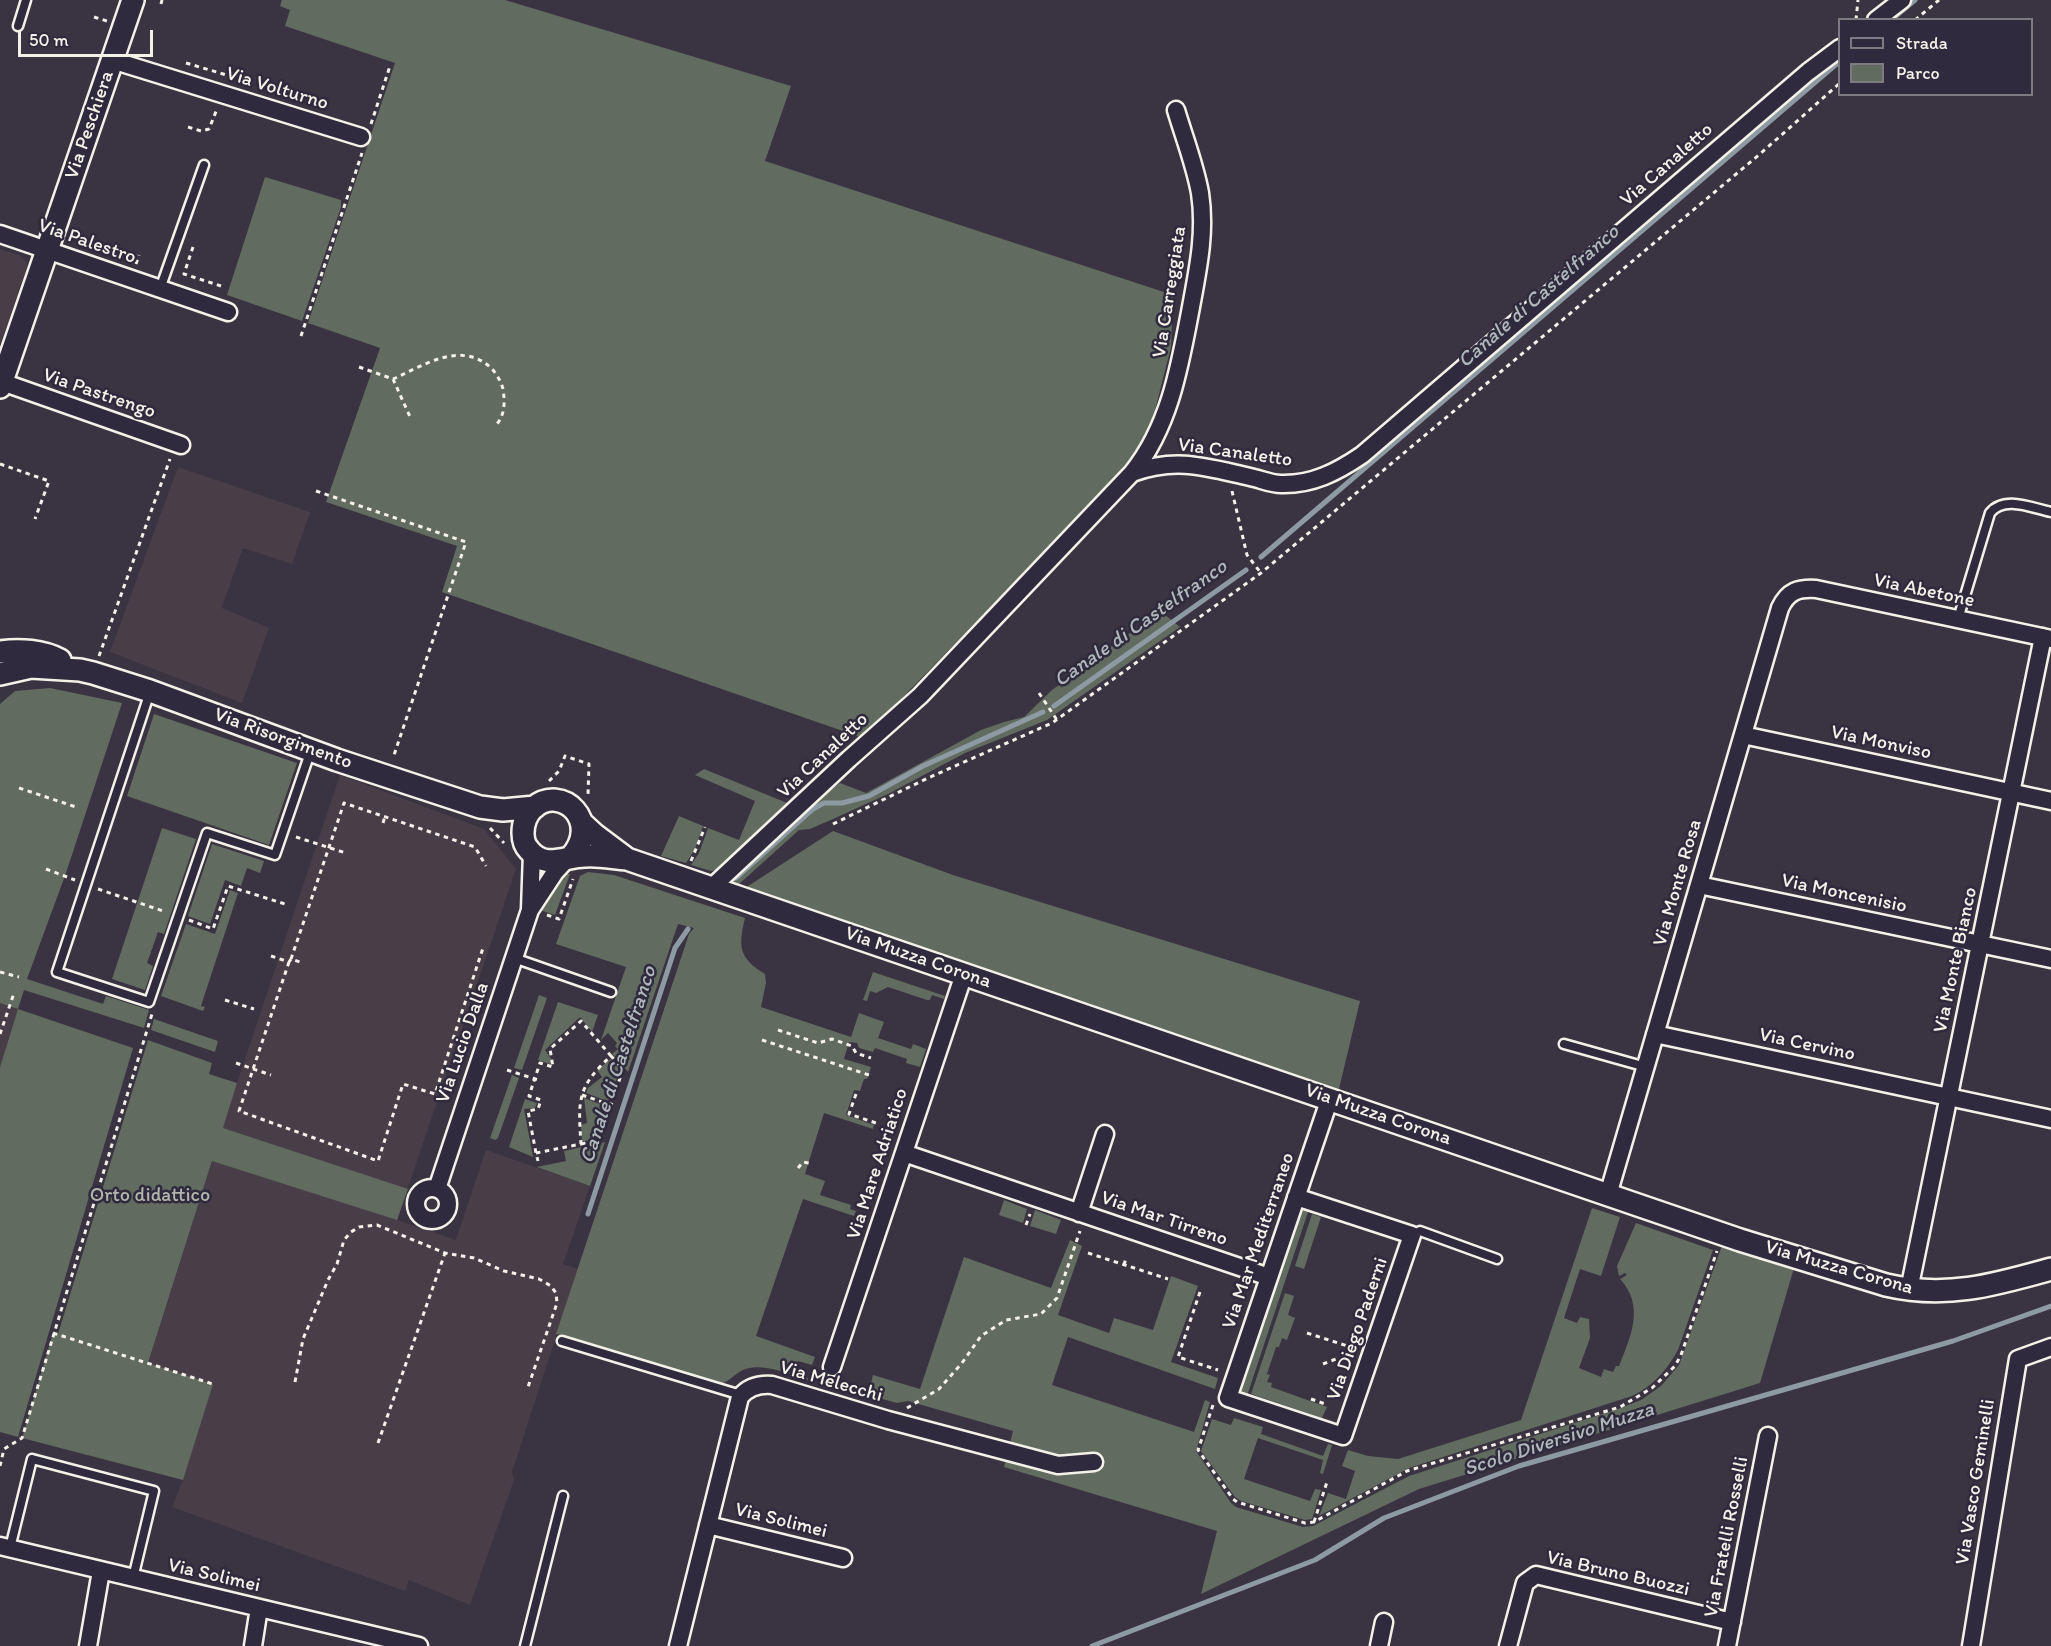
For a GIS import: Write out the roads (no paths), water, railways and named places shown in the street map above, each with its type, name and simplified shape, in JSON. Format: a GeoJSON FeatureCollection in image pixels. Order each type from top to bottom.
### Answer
{"type":"FeatureCollection","features":[{"type":"Feature","properties":{"kind":"street","name":"Via Peschiera"},"geometry":{"type":"LineString","coordinates":[[1,385],[133,0]]}},
{"type":"Feature","properties":{"kind":"street"},"geometry":{"type":"LineString","coordinates":[[1879,18],[1902,0]]}},
{"type":"Feature","properties":{"kind":"street","name":"Via Canaletto"},"geometry":{"type":"LineString","coordinates":[[711,888],[920,696],[1132,473],[1148,467],[1184,463],[1288,484],[1312,480],[1345,467],[1362,455],[1798,80],[1838,49]]}},
{"type":"Feature","properties":{"kind":"street","name":"Via Volturno"},"geometry":{"type":"LineString","coordinates":[[112,60],[365,138]]}},
{"type":"Feature","properties":{"kind":"street","name":"Via Carreggiata"},"geometry":{"type":"LineString","coordinates":[[1132,473],[1145,457],[1155,438],[1180,369],[1202,241],[1200,194],[1176,110]]}},
{"type":"Feature","properties":{"kind":"street","name":"Via Palestro"},"geometry":{"type":"LineString","coordinates":[[0,234],[228,312]]}},
{"type":"Feature","properties":{"kind":"street","name":"Via Pastrengo"},"geometry":{"type":"LineString","coordinates":[[1,385],[178,444]]}},
{"type":"Feature","properties":{"kind":"street","name":"Via Abetone"},"geometry":{"type":"LineString","coordinates":[[1797,589],[1816,589],[2047,638]]}},
{"type":"Feature","properties":{"kind":"street","name":"Via Monte Rosa"},"geometry":{"type":"LineString","coordinates":[[1608,1195],[1780,608],[1790,592],[1797,589]]}},
{"type":"Feature","properties":{"kind":"street","name":"Via Monte Bianco"},"geometry":{"type":"LineString","coordinates":[[1910,1290],[2011,793],[2047,638]]}},
{"type":"Feature","properties":{"kind":"street","name":"Via Risorgimento"},"geometry":{"type":"LineString","coordinates":[[0,652],[26,651],[54,657],[86,672],[150,691],[311,750],[486,809],[503,810],[535,807],[546,802],[562,802],[576,812],[582,823],[595,836],[627,859]]}},
{"type":"Feature","properties":{"kind":"street","name":"Via Risorgimento"},"geometry":{"type":"LineString","coordinates":[[0,675],[31,667],[86,672]]}},
{"type":"Feature","properties":{"kind":"street","name":"Via Monviso"},"geometry":{"type":"LineString","coordinates":[[1743,735],[2051,801]]}},
{"type":"Feature","properties":{"kind":"street"},"geometry":{"type":"LineString","coordinates":[[528,845],[523,825],[526,817],[535,807]]}},
{"type":"Feature","properties":{"kind":"street","name":"Via Risorgimento"},"geometry":{"type":"LineString","coordinates":[[486,809],[542,860],[572,863],[588,855],[627,859],[711,888]]}},
{"type":"Feature","properties":{"kind":"street"},"geometry":{"type":"LineString","coordinates":[[572,863],[581,843],[582,823]]}},
{"type":"Feature","properties":{"kind":"street","name":"Via Lucio Dalla"},"geometry":{"type":"LineString","coordinates":[[528,845],[534,911]]}},
{"type":"Feature","properties":{"kind":"street","name":"Via Lucio Dalla"},"geometry":{"type":"LineString","coordinates":[[437,1189],[514,958],[534,911],[555,872],[572,863]]}},
{"type":"Feature","properties":{"kind":"street","name":"Via Moncenisio"},"geometry":{"type":"LineString","coordinates":[[1699,885],[2051,959]]}},
{"type":"Feature","properties":{"kind":"street","name":"Via Muzza Corona"},"geometry":{"type":"LineString","coordinates":[[711,888],[1740,1240],[1910,1290],[1926,1292],[1973,1288],[2051,1269]]}},
{"type":"Feature","properties":{"kind":"street","name":"Via Mare Adriatico"},"geometry":{"type":"LineString","coordinates":[[832,1367],[964,974]]}},
{"type":"Feature","properties":{"kind":"street","name":"Via Cervino"},"geometry":{"type":"LineString","coordinates":[[1655,1034],[2051,1119]]}},
{"type":"Feature","properties":{"kind":"street","name":"Via Mar Mediterraneo"},"geometry":{"type":"LineString","coordinates":[[1222,1397],[1269,1277],[1330,1098]]}},
{"type":"Feature","properties":{"kind":"street","name":"Via Mar Tirreno"},"geometry":{"type":"LineString","coordinates":[[1082,1214],[1105,1134]]}},
{"type":"Feature","properties":{"kind":"street","name":"Via Mar Tirreno"},"geometry":{"type":"LineString","coordinates":[[904,1153],[1269,1277]]}},
{"type":"Feature","properties":{"kind":"street"},"geometry":{"type":"LineString","coordinates":[[1296,1197],[1412,1235]]}},
{"type":"Feature","properties":{"kind":"street","name":"Via Diego Paderni"},"geometry":{"type":"LineString","coordinates":[[1222,1397],[1343,1436],[1412,1235]]}},
{"type":"Feature","properties":{"kind":"street","name":"Via Vasco Geminelli"},"geometry":{"type":"LineString","coordinates":[[1971,1646],[2018,1359],[2051,1347]]}},
{"type":"Feature","properties":{"kind":"street","name":"Via Melecchi"},"geometry":{"type":"LineString","coordinates":[[741,1395],[754,1386],[772,1385],[888,1420],[1058,1465],[1094,1462]]}},
{"type":"Feature","properties":{"kind":"street"},"geometry":{"type":"LineString","coordinates":[[678,1646],[741,1395]]}},
{"type":"Feature","properties":{"kind":"street","name":"Via Fratelli Rosselli"},"geometry":{"type":"LineString","coordinates":[[1727,1646],[1768,1436]]}},
{"type":"Feature","properties":{"kind":"street","name":"Via Solimei"},"geometry":{"type":"LineString","coordinates":[[708,1525],[843,1558]]}},
{"type":"Feature","properties":{"kind":"street","name":"Via Solimei"},"geometry":{"type":"LineString","coordinates":[[5,1547],[419,1646]]}},
{"type":"Feature","properties":{"kind":"street"},"geometry":{"type":"LineString","coordinates":[[88,1646],[101,1571]]}},
{"type":"Feature","properties":{"kind":"street","name":"Via Bruno Buozzi"},"geometry":{"type":"LineString","coordinates":[[1508,1646],[1525,1583],[1536,1575],[1732,1622]]}},
{"type":"Feature","properties":{"kind":"street"},"geometry":{"type":"LineString","coordinates":[[253,1646],[260,1608]]}},
{"type":"Feature","properties":{"kind":"street"},"geometry":{"type":"LineString","coordinates":[[1379,1646],[1384,1622]]}},
{"type":"Feature","properties":{"kind":"lane"},"geometry":{"type":"LineString","coordinates":[[18,26],[26,0]]}},
{"type":"Feature","properties":{"kind":"lane"},"geometry":{"type":"LineString","coordinates":[[160,289],[204,165]]}},
{"type":"Feature","properties":{"kind":"lane"},"geometry":{"type":"LineString","coordinates":[[1958,619],[1990,513],[1994,507],[2007,504],[2051,512]]}},
{"type":"Feature","properties":{"kind":"lane"},"geometry":{"type":"LineString","coordinates":[[150,691],[57,972],[149,1002],[207,833],[275,855],[311,750]]}},
{"type":"Feature","properties":{"kind":"lane"},"geometry":{"type":"LineString","coordinates":[[514,958],[611,992]]}},
{"type":"Feature","properties":{"kind":"lane"},"geometry":{"type":"LineString","coordinates":[[1564,1044],[1646,1067]]}},
{"type":"Feature","properties":{"kind":"lane"},"geometry":{"type":"LineString","coordinates":[[1412,1235],[1420,1231],[1497,1259]]}},
{"type":"Feature","properties":{"kind":"lane"},"geometry":{"type":"LineString","coordinates":[[562,1341],[741,1395]]}},
{"type":"Feature","properties":{"kind":"lane"},"geometry":{"type":"LineString","coordinates":[[5,1547],[32,1459],[154,1491],[133,1578]]}},
{"type":"Feature","properties":{"kind":"lane"},"geometry":{"type":"LineString","coordinates":[[525,1646],[563,1496]]}},
{"type":"Feature","properties":{"kind":"waterway","name":"Canale di Castelfranco"},"geometry":{"type":"LineString","coordinates":[[1893,18],[1915,0]]}},
{"type":"Feature","properties":{"kind":"waterway","name":"Canale di Castelfranco"},"geometry":{"type":"LineString","coordinates":[[1261,557],[1838,63]]}},
{"type":"Feature","properties":{"kind":"waterway","name":"Canale di Castelfranco"},"geometry":{"type":"LineString","coordinates":[[1054,706],[1246,570]]}},
{"type":"Feature","properties":{"kind":"waterway","name":"Canale di Castelfranco"},"geometry":{"type":"LineString","coordinates":[[736,878],[813,809],[824,803],[842,803],[869,796],[923,766],[1043,712]]}},
{"type":"Feature","properties":{"kind":"waterway","name":"Canale di Castelfranco"},"geometry":{"type":"LineString","coordinates":[[588,1214],[675,948],[688,929]]}},
{"type":"Feature","properties":{"kind":"waterway","name":"Scolo Diversivo Muzza"},"geometry":{"type":"LineString","coordinates":[[1092,1646],[1315,1560],[1384,1518],[1519,1466],[1953,1341],[2051,1306]]}},
{"type":"Feature","properties":{"kind":"park label","name":"Orto didattico"},"geometry":{"type":"Point","coordinates":[150,1196]}}]}
